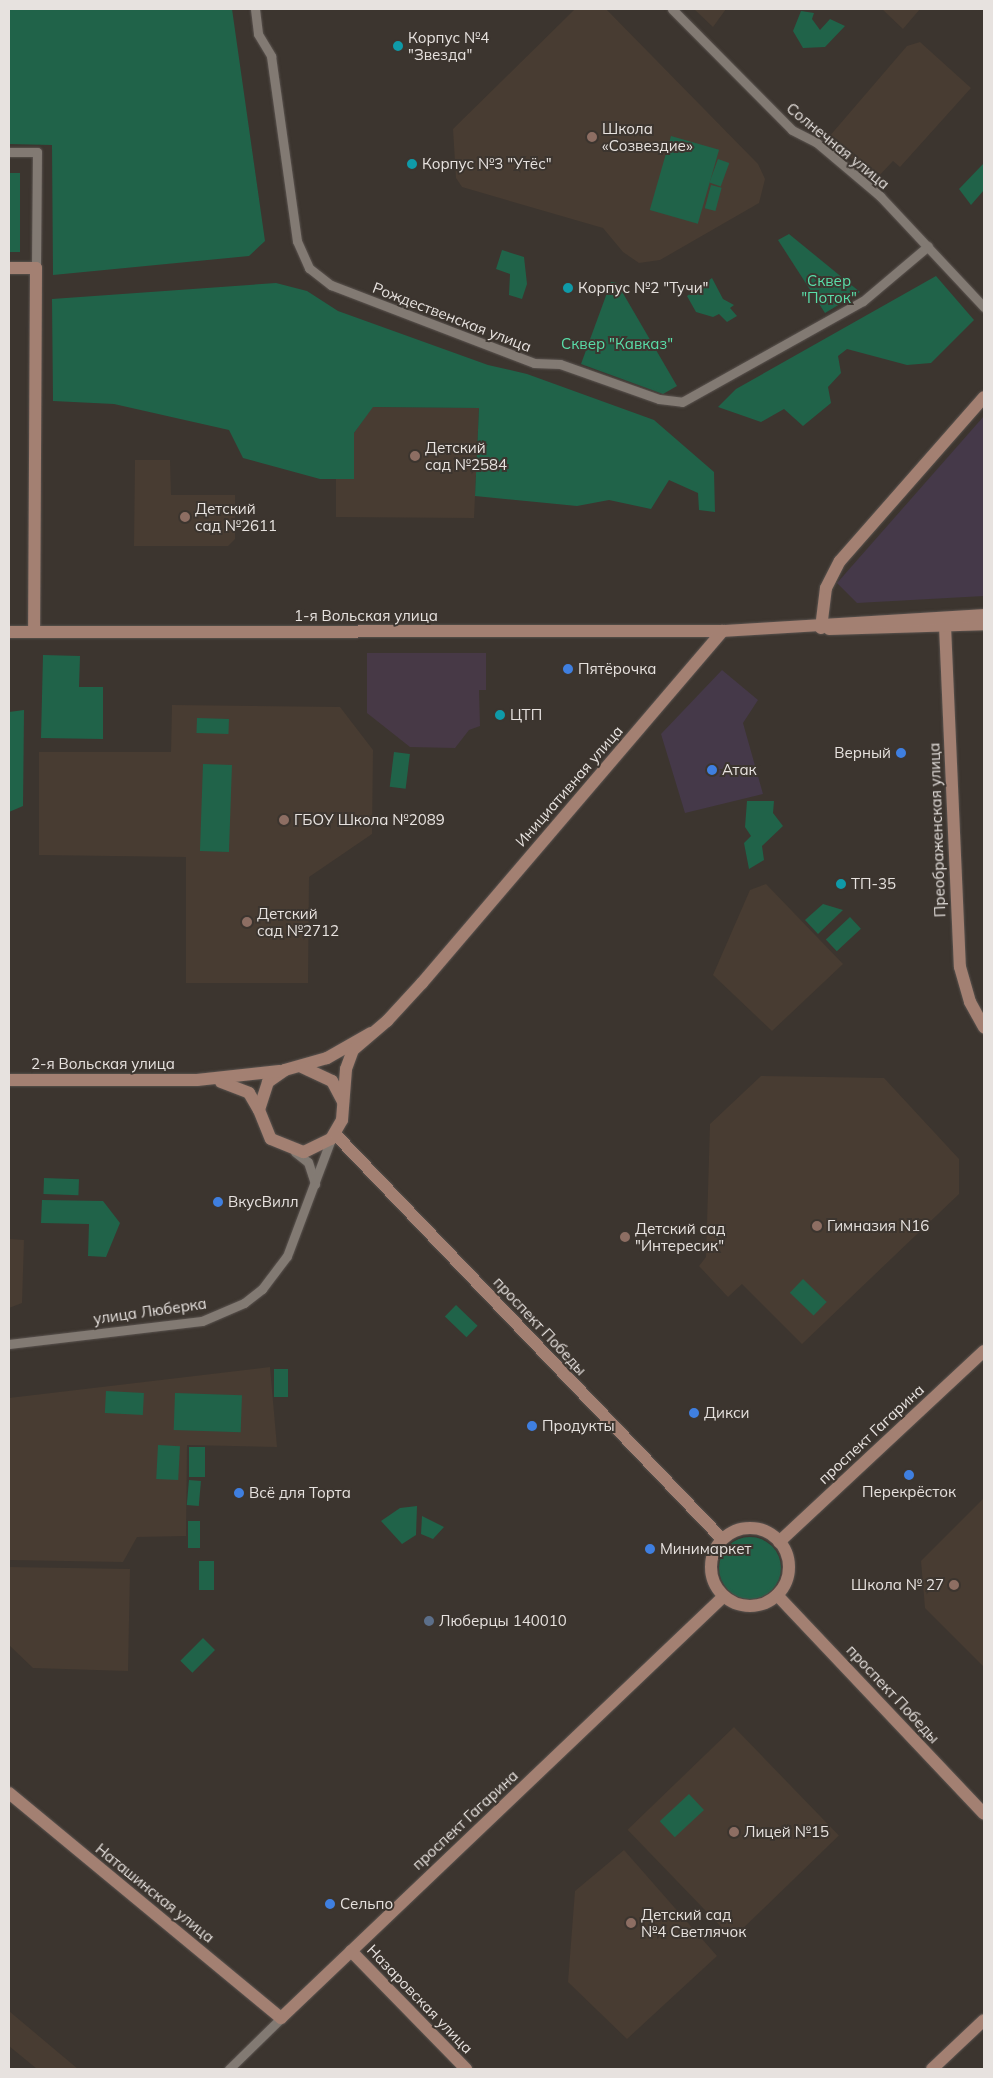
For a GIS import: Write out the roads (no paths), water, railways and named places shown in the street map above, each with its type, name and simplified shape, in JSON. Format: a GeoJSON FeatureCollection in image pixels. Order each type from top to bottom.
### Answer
{"type":"FeatureCollection","features":[{"type":"Feature","properties":{"kind":"street","name":"Рождественская улица"},"geometry":{"type":"LineString","coordinates":[[254,9],[258,34],[270,56],[296,240],[309,268],[331,285],[527,360],[560,364],[659,399],[682,402],[863,301],[928,246]]}},
{"type":"Feature","properties":{"kind":"street","name":"Солнечная улица"},"geometry":{"type":"LineString","coordinates":[[672,9],[792,130],[816,142],[880,196],[984,307]]}},
{"type":"Feature","properties":{"kind":"street"},"geometry":{"type":"LineString","coordinates":[[9,152],[37,152],[34,631]]}},
{"type":"Feature","properties":{"kind":"street"},"geometry":{"type":"LineString","coordinates":[[9,268],[36,268]]}},
{"type":"Feature","properties":{"kind":"street"},"geometry":{"type":"LineString","coordinates":[[821,628],[826,588],[840,561],[984,397]]}},
{"type":"Feature","properties":{"kind":"street"},"geometry":{"type":"LineString","coordinates":[[723,631],[821,628],[984,615]]}},
{"type":"Feature","properties":{"kind":"street"},"geometry":{"type":"LineString","coordinates":[[821,628],[846,632],[984,624]]}},
{"type":"Feature","properties":{"kind":"street","name":"Преображенская улица"},"geometry":{"type":"LineString","coordinates":[[945,626],[960,967],[970,1002],[984,1028]]}},
{"type":"Feature","properties":{"kind":"street","name":"1-я Вольская улица"},"geometry":{"type":"LineString","coordinates":[[9,632],[723,631]]}},
{"type":"Feature","properties":{"kind":"street","name":"Инициативная улица"},"geometry":{"type":"LineString","coordinates":[[333,1136],[343,1110],[349,1056],[422,983],[723,631]]}},
{"type":"Feature","properties":{"kind":"street","name":"Инициативная улица"},"geometry":{"type":"LineString","coordinates":[[259,1110],[268,1082],[291,1068],[342,1051],[371,1033]]}},
{"type":"Feature","properties":{"kind":"street"},"geometry":{"type":"LineString","coordinates":[[291,1068],[312,1068],[332,1081],[343,1110]]}},
{"type":"Feature","properties":{"kind":"street","name":"2-я Вольская улица"},"geometry":{"type":"LineString","coordinates":[[9,1080],[196,1080],[291,1068]]}},
{"type":"Feature","properties":{"kind":"street","name":"2-я Вольская улица"},"geometry":{"type":"LineString","coordinates":[[196,1080],[243,1089],[254,1098],[259,1110]]}},
{"type":"Feature","properties":{"kind":"street"},"geometry":{"type":"LineString","coordinates":[[259,1110],[272,1139],[293,1150],[308,1162],[315,1186]]}},
{"type":"Feature","properties":{"kind":"street"},"geometry":{"type":"LineString","coordinates":[[293,1150],[313,1150],[333,1136]]}},
{"type":"Feature","properties":{"kind":"street","name":"улица Люберка"},"geometry":{"type":"LineString","coordinates":[[9,1344],[202,1321],[244,1304],[262,1289],[287,1256],[333,1136]]}},
{"type":"Feature","properties":{"kind":"street","name":"проспект Победы"},"geometry":{"type":"LineString","coordinates":[[333,1136],[722,1539]]}},
{"type":"Feature","properties":{"kind":"street","name":"проспект Гагарина"},"geometry":{"type":"LineString","coordinates":[[779,1542],[984,1351]]}},
{"type":"Feature","properties":{"kind":"street"},"geometry":{"type":"LineString","coordinates":[[751,1528],[779,1542],[788,1569],[777,1595],[762,1604],[745,1606],[724,1597],[711,1575],[714,1550],[722,1539],[751,1528]]}},
{"type":"Feature","properties":{"kind":"street","name":"проспект Победы"},"geometry":{"type":"LineString","coordinates":[[777,1595],[984,1814]]}},
{"type":"Feature","properties":{"kind":"street","name":"проспект Гагарина"},"geometry":{"type":"LineString","coordinates":[[229,2069],[724,1597]]}},
{"type":"Feature","properties":{"kind":"street","name":"Наташинская улица"},"geometry":{"type":"LineString","coordinates":[[9,1793],[281,2018]]}},
{"type":"Feature","properties":{"kind":"street","name":"Назаровская улица"},"geometry":{"type":"LineString","coordinates":[[351,1951],[466,2069]]}},
{"type":"Feature","properties":{"kind":"street"},"geometry":{"type":"LineString","coordinates":[[932,2069],[984,2020]]}},
{"type":"Feature","properties":{"kind":"place","name":"Корпус №4 \"Звезда\""},"geometry":{"type":"Point","coordinates":[398,46]}},
{"type":"Feature","properties":{"kind":"place","name":"Школа «Созвездие»"},"geometry":{"type":"Point","coordinates":[592,137]}},
{"type":"Feature","properties":{"kind":"place","name":"Корпус №3 \"Утёс\""},"geometry":{"type":"Point","coordinates":[412,164]}},
{"type":"Feature","properties":{"kind":"place","name":"Корпус №2 \"Тучи\""},"geometry":{"type":"Point","coordinates":[568,288]}},
{"type":"Feature","properties":{"kind":"place","name":"Детский сад №2584"},"geometry":{"type":"Point","coordinates":[415,456]}},
{"type":"Feature","properties":{"kind":"place","name":"Детский сад №2611"},"geometry":{"type":"Point","coordinates":[185,517]}},
{"type":"Feature","properties":{"kind":"place","name":"Пятёрочка"},"geometry":{"type":"Point","coordinates":[568,669]}},
{"type":"Feature","properties":{"kind":"place","name":"ЦТП"},"geometry":{"type":"Point","coordinates":[500,715]}},
{"type":"Feature","properties":{"kind":"place","name":"Верный"},"geometry":{"type":"Point","coordinates":[901,753]}},
{"type":"Feature","properties":{"kind":"place","name":"Атак"},"geometry":{"type":"Point","coordinates":[712,770]}},
{"type":"Feature","properties":{"kind":"place","name":"ГБОУ Школа №2089"},"geometry":{"type":"Point","coordinates":[284,820]}},
{"type":"Feature","properties":{"kind":"place","name":"ТП-35"},"geometry":{"type":"Point","coordinates":[841,884]}},
{"type":"Feature","properties":{"kind":"place","name":"Детский сад №2712"},"geometry":{"type":"Point","coordinates":[247,922]}},
{"type":"Feature","properties":{"kind":"place","name":"ВкусВилл"},"geometry":{"type":"Point","coordinates":[218,1202]}},
{"type":"Feature","properties":{"kind":"place","name":"Гимназия N16"},"geometry":{"type":"Point","coordinates":[817,1226]}},
{"type":"Feature","properties":{"kind":"place","name":"Детский сад \"Интересик\""},"geometry":{"type":"Point","coordinates":[625,1237]}},
{"type":"Feature","properties":{"kind":"place","name":"Дикси"},"geometry":{"type":"Point","coordinates":[694,1413]}},
{"type":"Feature","properties":{"kind":"place","name":"Продукты"},"geometry":{"type":"Point","coordinates":[532,1426]}},
{"type":"Feature","properties":{"kind":"place","name":"Перекрёсток"},"geometry":{"type":"Point","coordinates":[909,1475]}},
{"type":"Feature","properties":{"kind":"place","name":"Всё для Торта"},"geometry":{"type":"Point","coordinates":[239,1493]}},
{"type":"Feature","properties":{"kind":"place","name":"Минимаркет"},"geometry":{"type":"Point","coordinates":[650,1549]}},
{"type":"Feature","properties":{"kind":"place","name":"Школа № 27"},"geometry":{"type":"Point","coordinates":[954,1585]}},
{"type":"Feature","properties":{"kind":"place","name":"Люберцы 140010"},"geometry":{"type":"Point","coordinates":[429,1621]}},
{"type":"Feature","properties":{"kind":"place","name":"Лицей №15"},"geometry":{"type":"Point","coordinates":[734,1832]}},
{"type":"Feature","properties":{"kind":"place","name":"Сельпо"},"geometry":{"type":"Point","coordinates":[330,1904]}},
{"type":"Feature","properties":{"kind":"place","name":"Детский сад №4 Светлячок"},"geometry":{"type":"Point","coordinates":[631,1923]}},
{"type":"Feature","properties":{"kind":"park label","name":"Сквер \"Поток\""},"geometry":{"type":"Point","coordinates":[829,288]}},
{"type":"Feature","properties":{"kind":"park label","name":"Сквер \"Кавказ\""},"geometry":{"type":"Point","coordinates":[617,344]}}]}
